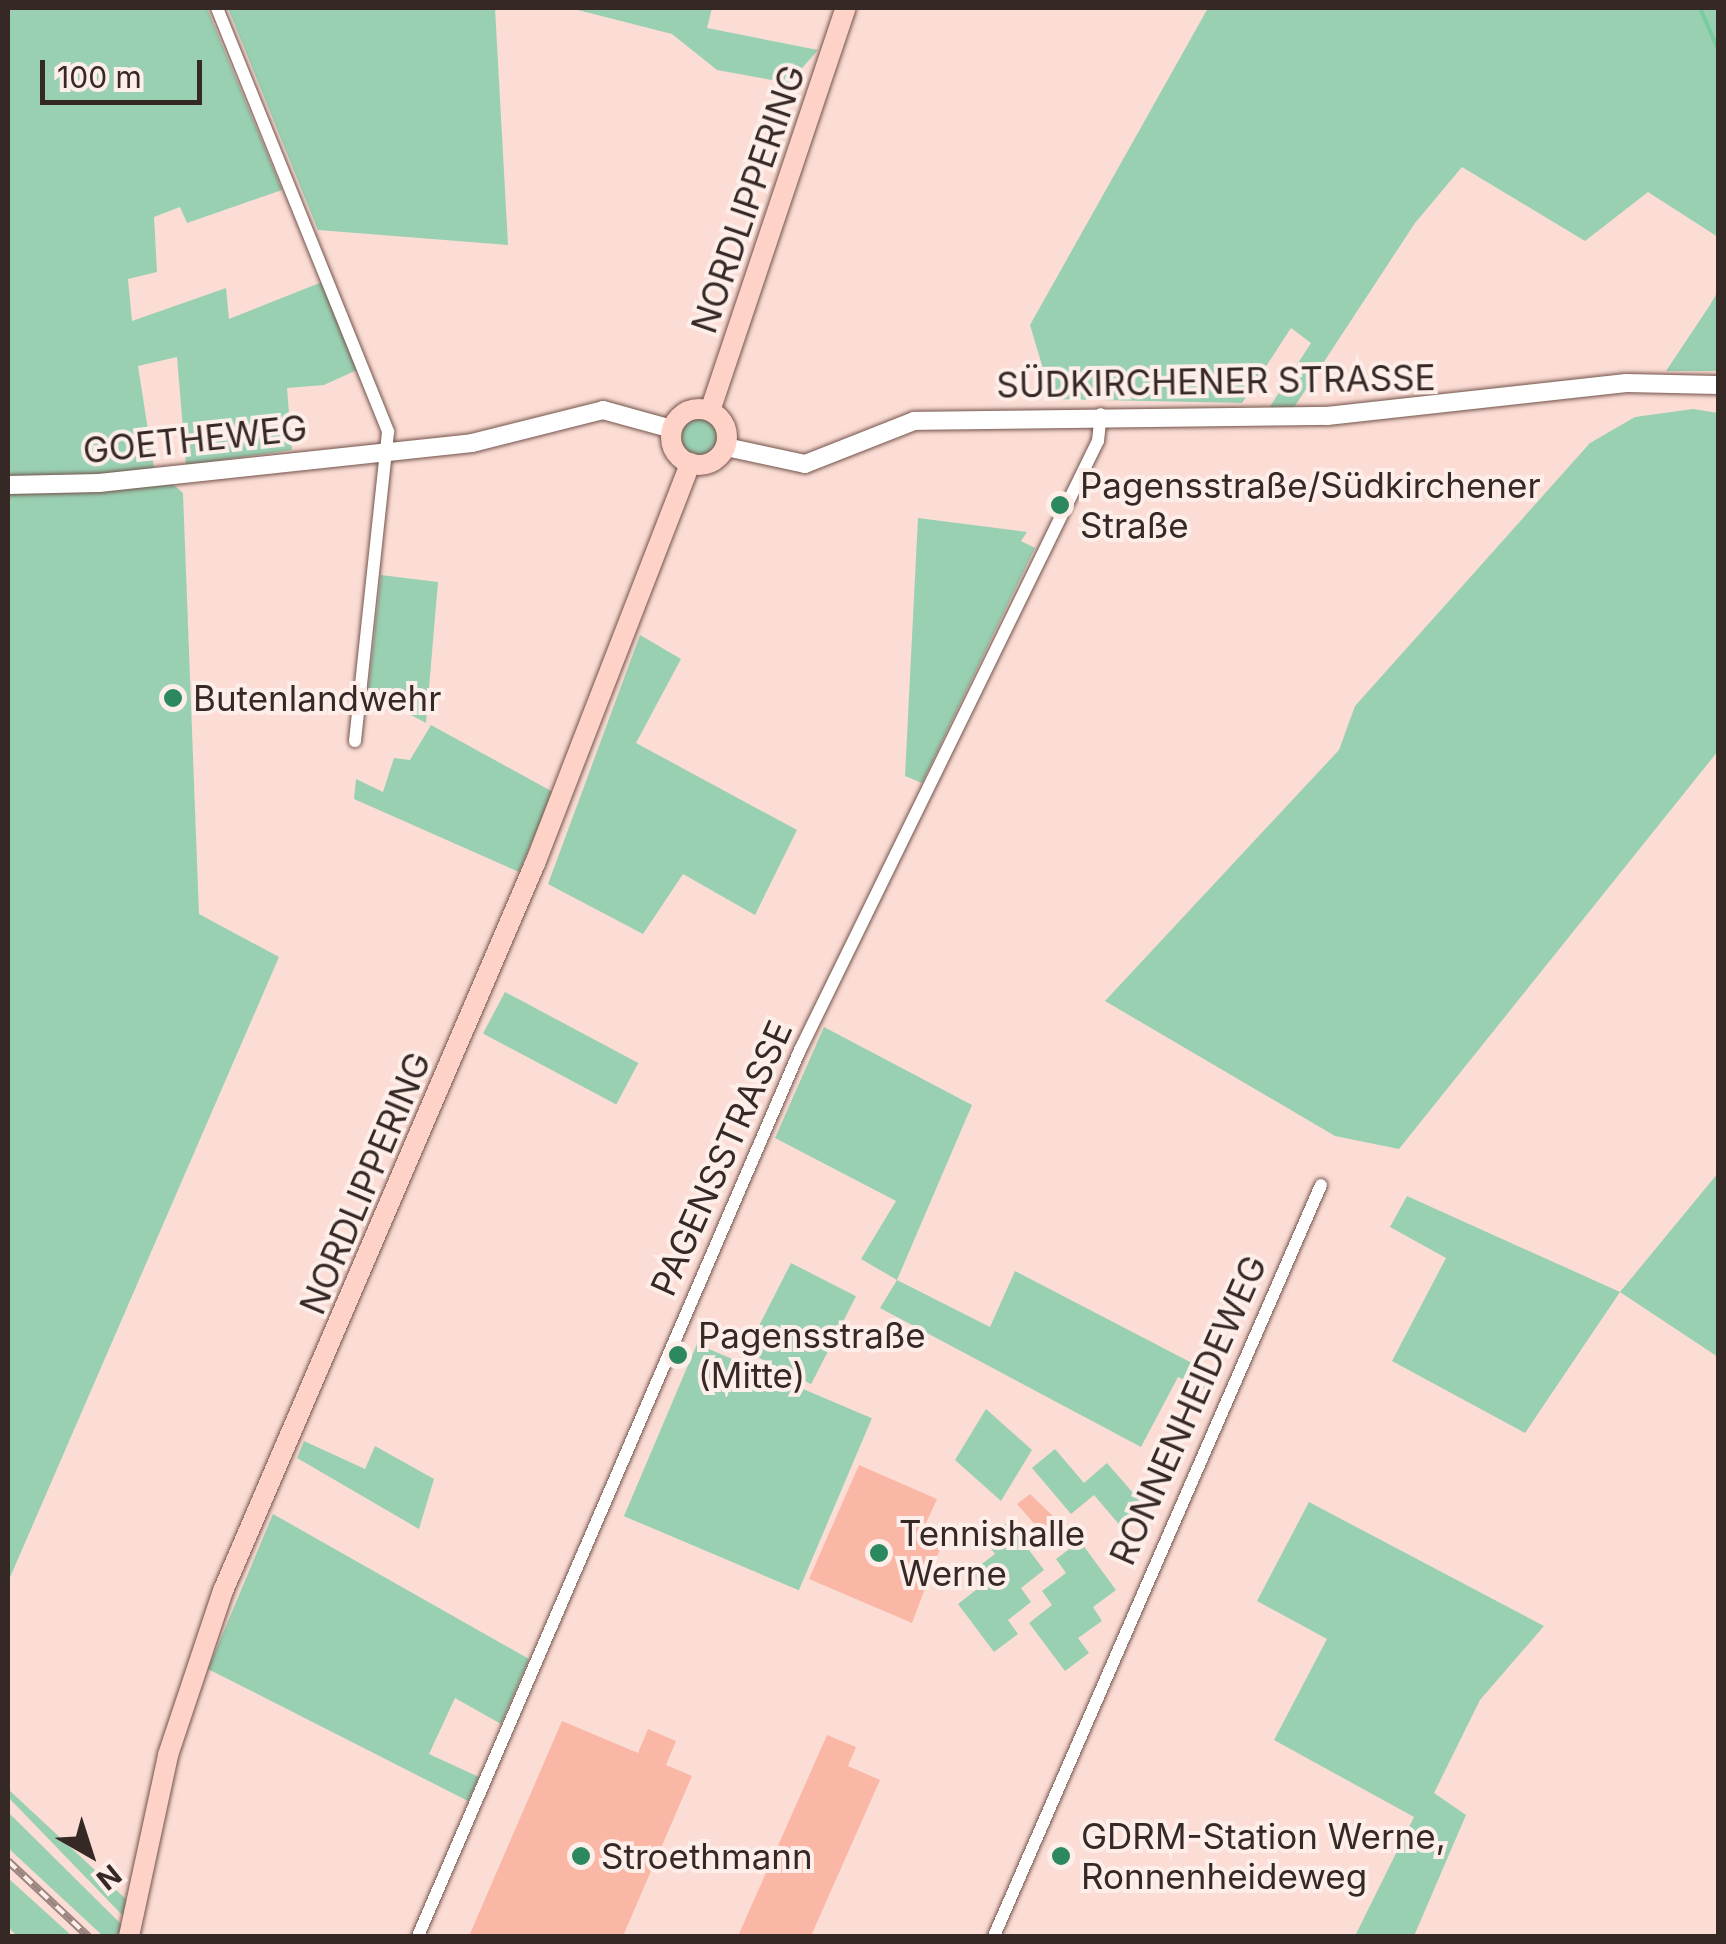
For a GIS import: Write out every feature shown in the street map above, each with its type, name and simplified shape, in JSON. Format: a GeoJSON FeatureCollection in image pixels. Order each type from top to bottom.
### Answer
{"type":"FeatureCollection","features":[{"type":"Feature","properties":{"kind":"main road","name":"NORDLIPPERING"},"geometry":{"type":"LineString","coordinates":[[710,411],[846,8]]}},
{"type":"Feature","properties":{"kind":"main road"},"geometry":{"type":"LineString","coordinates":[[710,411],[727,430],[726,447],[714,461],[690,463],[674,448],[672,429],[683,414],[710,411]]}},
{"type":"Feature","properties":{"kind":"main road","name":"NORDLIPPERING"},"geometry":{"type":"LineString","coordinates":[[128,1936],[168,1755],[223,1591],[529,879],[690,463]]}},
{"type":"Feature","properties":{"kind":"street"},"geometry":{"type":"LineString","coordinates":[[217,8],[380,410],[388,452],[355,741]]}},
{"type":"Feature","properties":{"kind":"street","name":"SÜDKIRCHENER STRASSE"},"geometry":{"type":"LineString","coordinates":[[726,447],[805,464],[914,421],[1100,414],[1327,416],[1626,383],[1718,385]]}},
{"type":"Feature","properties":{"kind":"street"},"geometry":{"type":"LineString","coordinates":[[388,452],[472,444],[603,410],[672,429]]}},
{"type":"Feature","properties":{"kind":"street","name":"PAGENSSTRASSE"},"geometry":{"type":"LineString","coordinates":[[418,1936],[800,1050],[1098,441],[1100,414]]}},
{"type":"Feature","properties":{"kind":"street","name":"GOETHEWEG"},"geometry":{"type":"LineString","coordinates":[[8,485],[99,483],[388,452]]}},
{"type":"Feature","properties":{"kind":"street","name":"RONNENHEIDEWEG"},"geometry":{"type":"LineString","coordinates":[[994,1936],[1321,1185]]}},
{"type":"Feature","properties":{"kind":"green space"},"geometry":{"type":"Polygon","coordinates":[[[8,8],[207,8],[282,190],[187,223],[180,207],[154,217],[157,272],[128,279],[132,321],[226,288],[229,319],[322,282],[357,370],[324,385],[287,388],[292,450],[186,465],[177,357],[138,366],[154,468],[183,493],[199,914],[279,957],[8,1582],[8,8]]]}},
{"type":"Feature","properties":{"kind":"green space"},"geometry":{"type":"Polygon","coordinates":[[[228,8],[495,8],[508,245],[318,230],[228,8]]]}},
{"type":"Feature","properties":{"kind":"green space"},"geometry":{"type":"Polygon","coordinates":[[[570,8],[712,8],[707,28],[818,50],[789,83],[717,70],[672,34],[570,8]]]}},
{"type":"Feature","properties":{"kind":"green space"},"geometry":{"type":"Polygon","coordinates":[[[1208,8],[1718,8],[1718,237],[1648,192],[1585,241],[1462,167],[1415,223],[1293,409],[1269,408],[1311,343],[1291,328],[1242,403],[1052,399],[1030,325],[1208,8]]]}},
{"type":"Feature","properties":{"kind":"green space"},"geometry":{"type":"Polygon","coordinates":[[[1718,291],[1718,371],[1666,371],[1710,305],[1718,291]]]}},
{"type":"Feature","properties":{"kind":"green space"},"geometry":{"type":"Polygon","coordinates":[[[1693,409],[1718,413],[1718,751],[1399,1149],[1335,1136],[1105,1001],[1339,750],[1355,706],[1590,443],[1635,417],[1693,409]]]}},
{"type":"Feature","properties":{"kind":"green space"},"geometry":{"type":"Polygon","coordinates":[[[699,416],[714,422],[720,437],[714,452],[699,458],[684,452],[678,437],[684,422],[699,416]]]}},
{"type":"Feature","properties":{"kind":"green space"},"geometry":{"type":"Polygon","coordinates":[[[918,518],[1027,532],[1021,541],[1035,548],[922,783],[905,776],[918,518]]]}},
{"type":"Feature","properties":{"kind":"green space"},"geometry":{"type":"Polygon","coordinates":[[[381,575],[438,582],[426,723],[368,692],[381,575]]]}},
{"type":"Feature","properties":{"kind":"green space"},"geometry":{"type":"Polygon","coordinates":[[[640,635],[681,659],[636,743],[797,830],[755,915],[683,874],[643,934],[548,884],[640,635]]]}},
{"type":"Feature","properties":{"kind":"green space"},"geometry":{"type":"Polygon","coordinates":[[[431,725],[553,792],[519,872],[354,799],[356,779],[383,792],[394,758],[410,760],[431,725]]]}},
{"type":"Feature","properties":{"kind":"green space"},"geometry":{"type":"Polygon","coordinates":[[[505,992],[638,1063],[616,1104],[483,1033],[505,992]]]}},
{"type":"Feature","properties":{"kind":"green space"},"geometry":{"type":"Polygon","coordinates":[[[824,1027],[972,1105],[897,1280],[861,1259],[896,1201],[775,1138],[824,1027]]]}},
{"type":"Feature","properties":{"kind":"green space"},"geometry":{"type":"Polygon","coordinates":[[[1718,1173],[1718,1357],[1620,1292],[1718,1173]]]}},
{"type":"Feature","properties":{"kind":"green space"},"geometry":{"type":"Polygon","coordinates":[[[1407,1196],[1620,1292],[1525,1433],[1392,1361],[1446,1258],[1390,1227],[1407,1196]]]}},
{"type":"Feature","properties":{"kind":"green space"},"geometry":{"type":"Polygon","coordinates":[[[791,1263],[856,1296],[811,1384],[746,1351],[791,1263]]]}},
{"type":"Feature","properties":{"kind":"green space"},"geometry":{"type":"Polygon","coordinates":[[[1015,1271],[1217,1376],[1209,1391],[1178,1377],[1141,1447],[880,1308],[897,1280],[990,1327],[1015,1271]]]}},
{"type":"Feature","properties":{"kind":"green space"},"geometry":{"type":"Polygon","coordinates":[[[697,1344],[872,1418],[799,1590],[624,1516],[697,1344]]]}},
{"type":"Feature","properties":{"kind":"green space"},"geometry":{"type":"Polygon","coordinates":[[[986,1409],[1032,1450],[1001,1501],[955,1460],[986,1409]]]}},
{"type":"Feature","properties":{"kind":"green space"},"geometry":{"type":"Polygon","coordinates":[[[304,1441],[365,1469],[375,1446],[434,1479],[419,1529],[297,1458],[304,1441]]]}},
{"type":"Feature","properties":{"kind":"green space"},"geometry":{"type":"Polygon","coordinates":[[[1055,1449],[1084,1483],[1107,1463],[1147,1509],[1123,1529],[1094,1495],[1071,1514],[1032,1468],[1055,1449]]]}},
{"type":"Feature","properties":{"kind":"green space"},"geometry":{"type":"Polygon","coordinates":[[[1309,1502],[1544,1626],[1480,1700],[1434,1793],[1466,1815],[1414,1936],[1355,1936],[1414,1817],[1274,1740],[1327,1639],[1257,1601],[1309,1502]]]}},
{"type":"Feature","properties":{"kind":"green space"},"geometry":{"type":"Polygon","coordinates":[[[273,1514],[529,1659],[501,1724],[455,1698],[429,1754],[479,1777],[468,1801],[208,1669],[273,1514]]]}},
{"type":"Feature","properties":{"kind":"green space"},"geometry":{"type":"Polygon","coordinates":[[[1008,1522],[1044,1570],[1021,1588],[1031,1602],[1008,1620],[1018,1634],[994,1652],[958,1604],[981,1586],[971,1572],[995,1554],[984,1539],[1008,1522]]]}},
{"type":"Feature","properties":{"kind":"green space"},"geometry":{"type":"Polygon","coordinates":[[[1080,1541],[1116,1590],[1093,1607],[1102,1621],[1078,1638],[1089,1653],[1065,1671],[1029,1623],[1052,1605],[1042,1591],[1066,1573],[1056,1559],[1080,1541]]]}},
{"type":"Feature","properties":{"kind":"green space"},"geometry":{"type":"Polygon","coordinates":[[[8,1789],[126,1899],[124,1917],[8,1797],[8,1789]]]}},
{"type":"Feature","properties":{"kind":"green space"},"geometry":{"type":"Polygon","coordinates":[[[8,1812],[122,1925],[119,1936],[103,1936],[8,1848],[8,1812]]]}},
{"type":"Feature","properties":{"kind":"green space"},"geometry":{"type":"Polygon","coordinates":[[[8,1878],[72,1936],[17,1936],[8,1927],[8,1878]]]}},
{"type":"Feature","properties":{"kind":"building","name":"Tennishalle Werne"},"geometry":{"type":"Polygon","coordinates":[[[859,1465],[937,1499],[921,1534],[937,1527],[943,1541],[912,1623],[809,1579],[859,1465]]]}},
{"type":"Feature","properties":{"kind":"building"},"geometry":{"type":"Polygon","coordinates":[[[1030,1494],[1058,1521],[1048,1529],[1038,1528],[1017,1504],[1030,1494]]]}},
{"type":"Feature","properties":{"kind":"building","name":"Stroethmann"},"geometry":{"type":"Polygon","coordinates":[[[562,1721],[638,1753],[648,1729],[676,1741],[666,1765],[692,1776],[623,1936],[469,1936],[562,1721]]]}},
{"type":"Feature","properties":{"kind":"building"},"geometry":{"type":"Polygon","coordinates":[[[827,1735],[856,1747],[848,1766],[880,1780],[811,1936],[738,1936],[827,1735]]]}},
{"type":"Feature","properties":{"kind":"waterway"},"geometry":{"type":"LineString","coordinates":[[1700,8],[1718,49]]}},
{"type":"Feature","properties":{"kind":"railway"},"geometry":{"type":"LineString","coordinates":[[8,1861],[88,1936]]}},
{"type":"Feature","properties":{"kind":"place","name":"Pagensstraße/Südkirchener Straße"},"geometry":{"type":"Point","coordinates":[1060,505]}},
{"type":"Feature","properties":{"kind":"place","name":"Butenlandwehr"},"geometry":{"type":"Point","coordinates":[173,698]}},
{"type":"Feature","properties":{"kind":"place","name":"Pagensstraße (Mitte)"},"geometry":{"type":"Point","coordinates":[678,1355]}},
{"type":"Feature","properties":{"kind":"place","name":"Tennishalle Werne"},"geometry":{"type":"Point","coordinates":[879,1553]}},
{"type":"Feature","properties":{"kind":"place","name":"Stroethmann"},"geometry":{"type":"Point","coordinates":[581,1856]}},
{"type":"Feature","properties":{"kind":"place","name":"GDRM-Station Werne, Ronnenheideweg"},"geometry":{"type":"Point","coordinates":[1061,1856]}}]}
